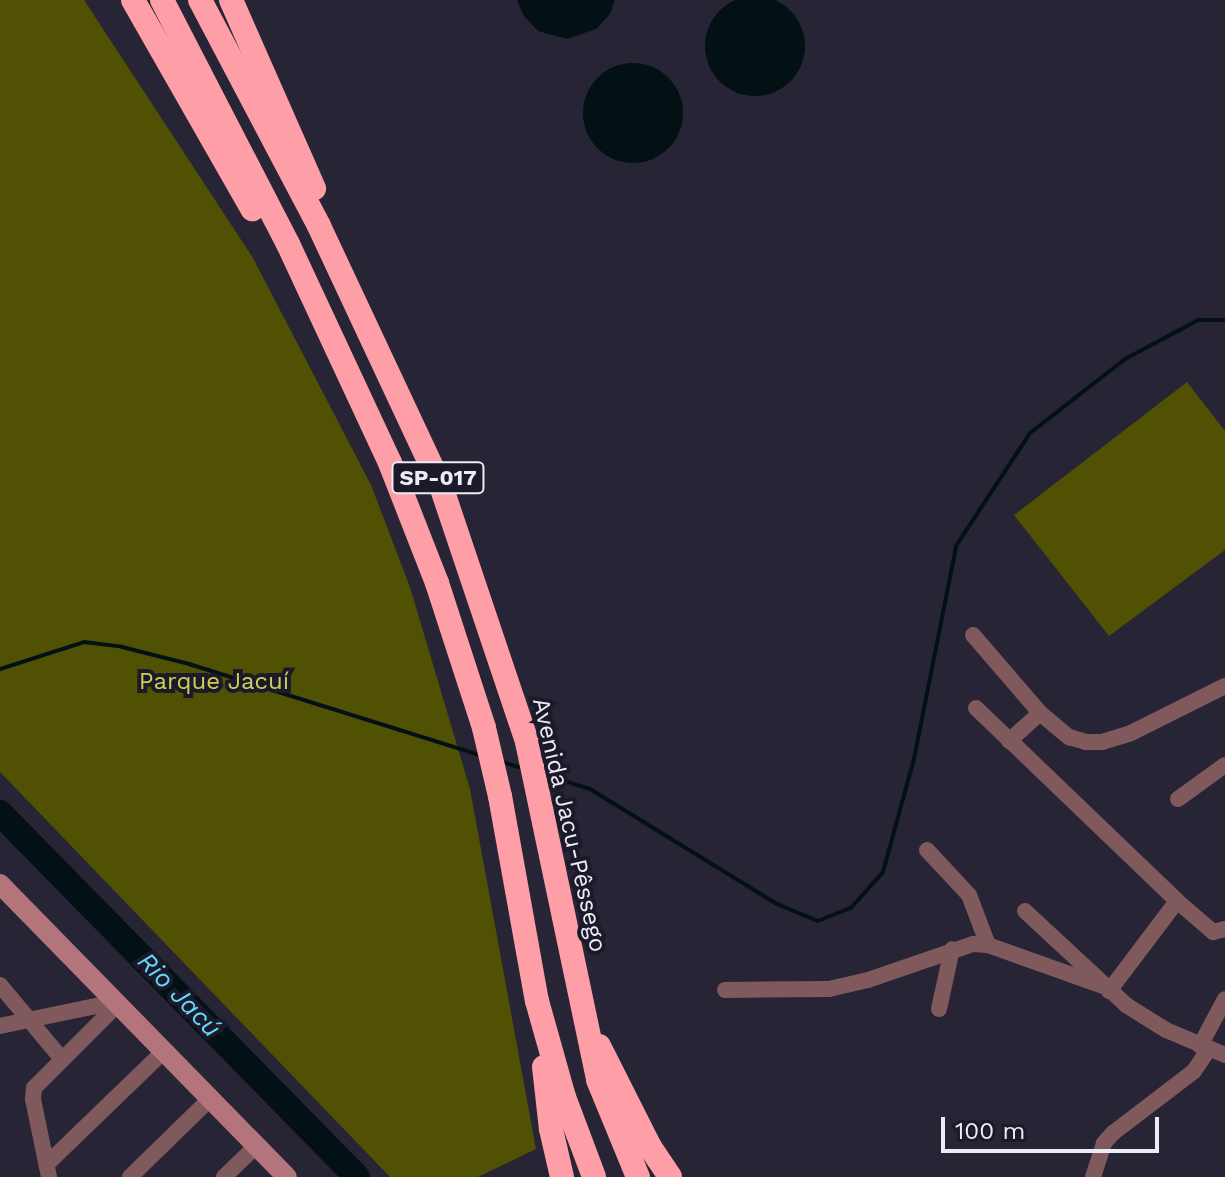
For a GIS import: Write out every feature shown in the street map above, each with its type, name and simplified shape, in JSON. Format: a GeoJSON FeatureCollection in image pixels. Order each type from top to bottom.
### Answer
{"type":"FeatureCollection","features":[{"type":"Feature","properties":{"kind":"highway"},"geometry":{"type":"LineString","coordinates":[[133,0],[257,217],[288,244]]}},
{"type":"Feature","properties":{"kind":"highway"},"geometry":{"type":"LineString","coordinates":[[162,0],[288,244]]}},
{"type":"Feature","properties":{"kind":"highway","name":"Avenida Jacu-Pêssego"},"geometry":{"type":"LineString","coordinates":[[200,0],[319,226],[430,459],[527,742],[580,1007],[598,1080],[638,1177]]}},
{"type":"Feature","properties":{"kind":"highway"},"geometry":{"type":"LineString","coordinates":[[231,0],[313,184],[319,226]]}},
{"type":"Feature","properties":{"kind":"highway","name":"SP-017"},"geometry":{"type":"LineString","coordinates":[[288,244],[390,463],[437,583],[484,728],[500,796],[537,1001],[564,1097],[594,1177]]}},
{"type":"Feature","properties":{"kind":"highway"},"geometry":{"type":"LineString","coordinates":[[537,1001],[551,1129],[562,1177]]}},
{"type":"Feature","properties":{"kind":"highway"},"geometry":{"type":"LineString","coordinates":[[580,1007],[650,1147],[670,1177]]}},
{"type":"Feature","properties":{"kind":"street"},"geometry":{"type":"LineString","coordinates":[[973,635],[1040,713],[1069,737],[1102,742],[1131,733],[1225,686]]}},
{"type":"Feature","properties":{"kind":"street"},"geometry":{"type":"LineString","coordinates":[[976,708],[1118,848],[1177,901],[1213,932],[1225,929]]}},
{"type":"Feature","properties":{"kind":"street"},"geometry":{"type":"LineString","coordinates":[[1009,741],[1040,713]]}},
{"type":"Feature","properties":{"kind":"street"},"geometry":{"type":"LineString","coordinates":[[1178,799],[1225,765]]}},
{"type":"Feature","properties":{"kind":"street"},"geometry":{"type":"LineString","coordinates":[[927,850],[969,895],[988,945]]}},
{"type":"Feature","properties":{"kind":"street"},"geometry":{"type":"LineString","coordinates":[[2,888],[287,1177]]}},
{"type":"Feature","properties":{"kind":"street"},"geometry":{"type":"LineString","coordinates":[[1106,989],[1177,901]]}},
{"type":"Feature","properties":{"kind":"street"},"geometry":{"type":"LineString","coordinates":[[1025,911],[1106,989],[1148,1020],[1211,1050]]}},
{"type":"Feature","properties":{"kind":"street"},"geometry":{"type":"LineString","coordinates":[[725,990],[829,989],[902,969],[952,949],[988,945],[1106,989]]}},
{"type":"Feature","properties":{"kind":"street"},"geometry":{"type":"LineString","coordinates":[[939,1009],[952,949]]}},
{"type":"Feature","properties":{"kind":"street"},"geometry":{"type":"LineString","coordinates":[[0,985],[61,1058]]}},
{"type":"Feature","properties":{"kind":"street"},"geometry":{"type":"LineString","coordinates":[[1093,1177],[1098,1160],[1113,1133],[1194,1071],[1211,1050],[1225,999]]}},
{"type":"Feature","properties":{"kind":"street"},"geometry":{"type":"LineString","coordinates":[[0,1026],[117,1003]]}},
{"type":"Feature","properties":{"kind":"street"},"geometry":{"type":"LineString","coordinates":[[48,1171],[33,1091],[61,1058],[117,1003]]}},
{"type":"Feature","properties":{"kind":"street"},"geometry":{"type":"LineString","coordinates":[[48,1171],[164,1051]]}},
{"type":"Feature","properties":{"kind":"street"},"geometry":{"type":"LineString","coordinates":[[130,1177],[210,1099]]}},
{"type":"Feature","properties":{"kind":"street"},"geometry":{"type":"LineString","coordinates":[[224,1177],[256,1146]]}},
{"type":"Feature","properties":{"kind":"green space","name":"Parque Jacuí"},"geometry":{"type":"Polygon","coordinates":[[[0,0],[84,0],[253,258],[371,485],[410,587],[470,789],[536,1149],[478,1177],[390,1177],[0,772],[0,0]]]}},
{"type":"Feature","properties":{"kind":"green space"},"geometry":{"type":"Polygon","coordinates":[[[1187,382],[1225,431],[1225,550],[1109,636],[1014,515],[1187,382]]]}},
{"type":"Feature","properties":{"kind":"shaded area"},"geometry":{"type":"Polygon","coordinates":[[[755,-4],[774,0],[790,11],[801,27],[805,46],[801,65],[790,81],[774,92],[755,96],[736,92],[720,81],[709,65],[705,46],[709,27],[720,11],[736,0],[755,-4]]]}},
{"type":"Feature","properties":{"kind":"shaded area"},"geometry":{"type":"Polygon","coordinates":[[[517,0],[615,0],[610,14],[596,29],[567,39],[538,31],[524,16],[517,0]]]}},
{"type":"Feature","properties":{"kind":"shaded area"},"geometry":{"type":"Polygon","coordinates":[[[633,63],[652,67],[668,78],[679,94],[683,113],[679,132],[668,148],[652,159],[633,163],[614,159],[598,148],[587,132],[583,113],[587,94],[598,78],[614,67],[633,63]]]}},
{"type":"Feature","properties":{"kind":"waterway"},"geometry":{"type":"LineString","coordinates":[[542,774],[590,789],[777,904],[818,921],[851,908],[883,872],[914,759],[956,546],[1030,433],[1125,359],[1198,320],[1225,320]]}},
{"type":"Feature","properties":{"kind":"waterway"},"geometry":{"type":"LineString","coordinates":[[0,669],[84,642],[122,647],[189,664],[480,755]]}},
{"type":"Feature","properties":{"kind":"waterway"},"geometry":{"type":"LineString","coordinates":[[500,761],[522,768]]}},
{"type":"Feature","properties":{"kind":"waterway","name":"Rio Jacú"},"geometry":{"type":"LineString","coordinates":[[0,813],[357,1177]]}}]}
